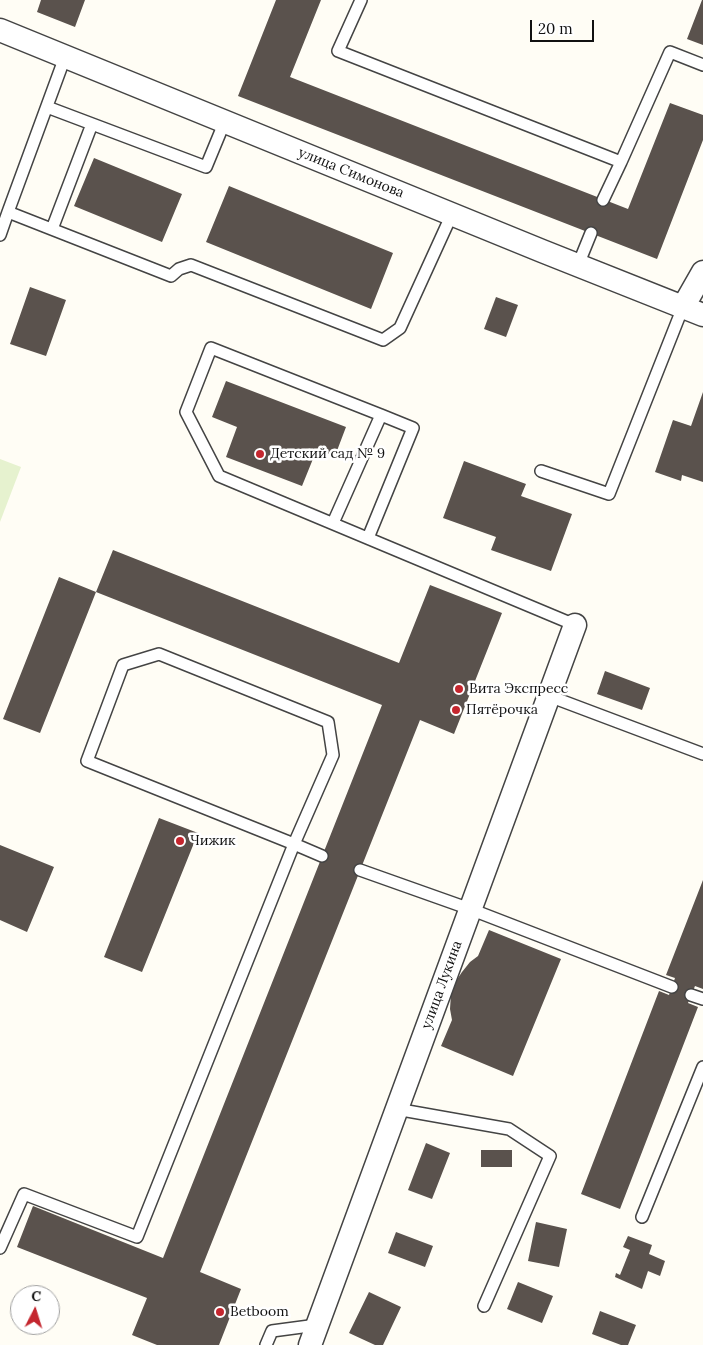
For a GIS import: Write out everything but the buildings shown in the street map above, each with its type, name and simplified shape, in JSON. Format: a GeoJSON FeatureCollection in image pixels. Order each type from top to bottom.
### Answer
{"type":"FeatureCollection","features":[{"type":"Feature","properties":{"kind":"street","name":"улица Симонова"},"geometry":{"type":"LineString","coordinates":[[0,30],[693,311]]}},
{"type":"Feature","properties":{"kind":"street"},"geometry":{"type":"LineString","coordinates":[[693,311],[703,272]]}},
{"type":"Feature","properties":{"kind":"street","name":"улица Лукина"},"geometry":{"type":"LineString","coordinates":[[313,1335],[575,625]]}},
{"type":"Feature","properties":{"kind":"lane"},"geometry":{"type":"LineString","coordinates":[[361,0],[338,51],[621,162]]}},
{"type":"Feature","properties":{"kind":"lane"},"geometry":{"type":"LineString","coordinates":[[603,200],[670,52],[703,65]]}},
{"type":"Feature","properties":{"kind":"lane"},"geometry":{"type":"LineString","coordinates":[[0,235],[65,57]]}},
{"type":"Feature","properties":{"kind":"lane"},"geometry":{"type":"LineString","coordinates":[[47,107],[206,167],[225,122]]}},
{"type":"Feature","properties":{"kind":"lane"},"geometry":{"type":"LineString","coordinates":[[52,229],[92,124]]}},
{"type":"Feature","properties":{"kind":"lane"},"geometry":{"type":"LineString","coordinates":[[8,212],[172,276],[179,269],[191,264],[383,340],[400,328],[452,214]]}},
{"type":"Feature","properties":{"kind":"lane"},"geometry":{"type":"LineString","coordinates":[[578,265],[591,233]]}},
{"type":"Feature","properties":{"kind":"lane"},"geometry":{"type":"LineString","coordinates":[[541,471],[608,494],[693,311]]}},
{"type":"Feature","properties":{"kind":"lane"},"geometry":{"type":"LineString","coordinates":[[368,538],[412,428],[211,348],[186,412],[218,476],[575,625]]}},
{"type":"Feature","properties":{"kind":"lane"},"geometry":{"type":"LineString","coordinates":[[333,523],[381,415]]}},
{"type":"Feature","properties":{"kind":"lane"},"geometry":{"type":"LineString","coordinates":[[0,1248],[24,1194],[137,1237],[294,844],[333,755],[328,722],[159,654],[123,665],[87,760],[294,844],[322,856]]}},
{"type":"Feature","properties":{"kind":"lane"},"geometry":{"type":"LineString","coordinates":[[549,696],[703,754]]}},
{"type":"Feature","properties":{"kind":"lane"},"geometry":{"type":"LineString","coordinates":[[360,870],[470,909],[672,987]]}},
{"type":"Feature","properties":{"kind":"lane"},"geometry":{"type":"LineString","coordinates":[[691,995],[703,999]]}},
{"type":"Feature","properties":{"kind":"lane"},"geometry":{"type":"LineString","coordinates":[[642,1217],[703,1067]]}},
{"type":"Feature","properties":{"kind":"lane"},"geometry":{"type":"LineString","coordinates":[[396,1109],[509,1129],[550,1156],[484,1306]]}},
{"type":"Feature","properties":{"kind":"lane"},"geometry":{"type":"LineString","coordinates":[[266,1345],[272,1331],[313,1335]]}},
{"type":"Feature","properties":{"kind":"green space"},"geometry":{"type":"Polygon","coordinates":[[[0,459],[21,467],[0,522],[0,459]]]}},
{"type":"Feature","properties":{"kind":"place","name":"Детский сад № 9"},"geometry":{"type":"Point","coordinates":[260,454]}},
{"type":"Feature","properties":{"kind":"place","name":"Вита Экспресс"},"geometry":{"type":"Point","coordinates":[459,689]}},
{"type":"Feature","properties":{"kind":"place","name":"Пятёрочка"},"geometry":{"type":"Point","coordinates":[456,710]}},
{"type":"Feature","properties":{"kind":"place","name":"Чижик"},"geometry":{"type":"Point","coordinates":[180,841]}},
{"type":"Feature","properties":{"kind":"place","name":"Betboom"},"geometry":{"type":"Point","coordinates":[220,1312]}}]}
